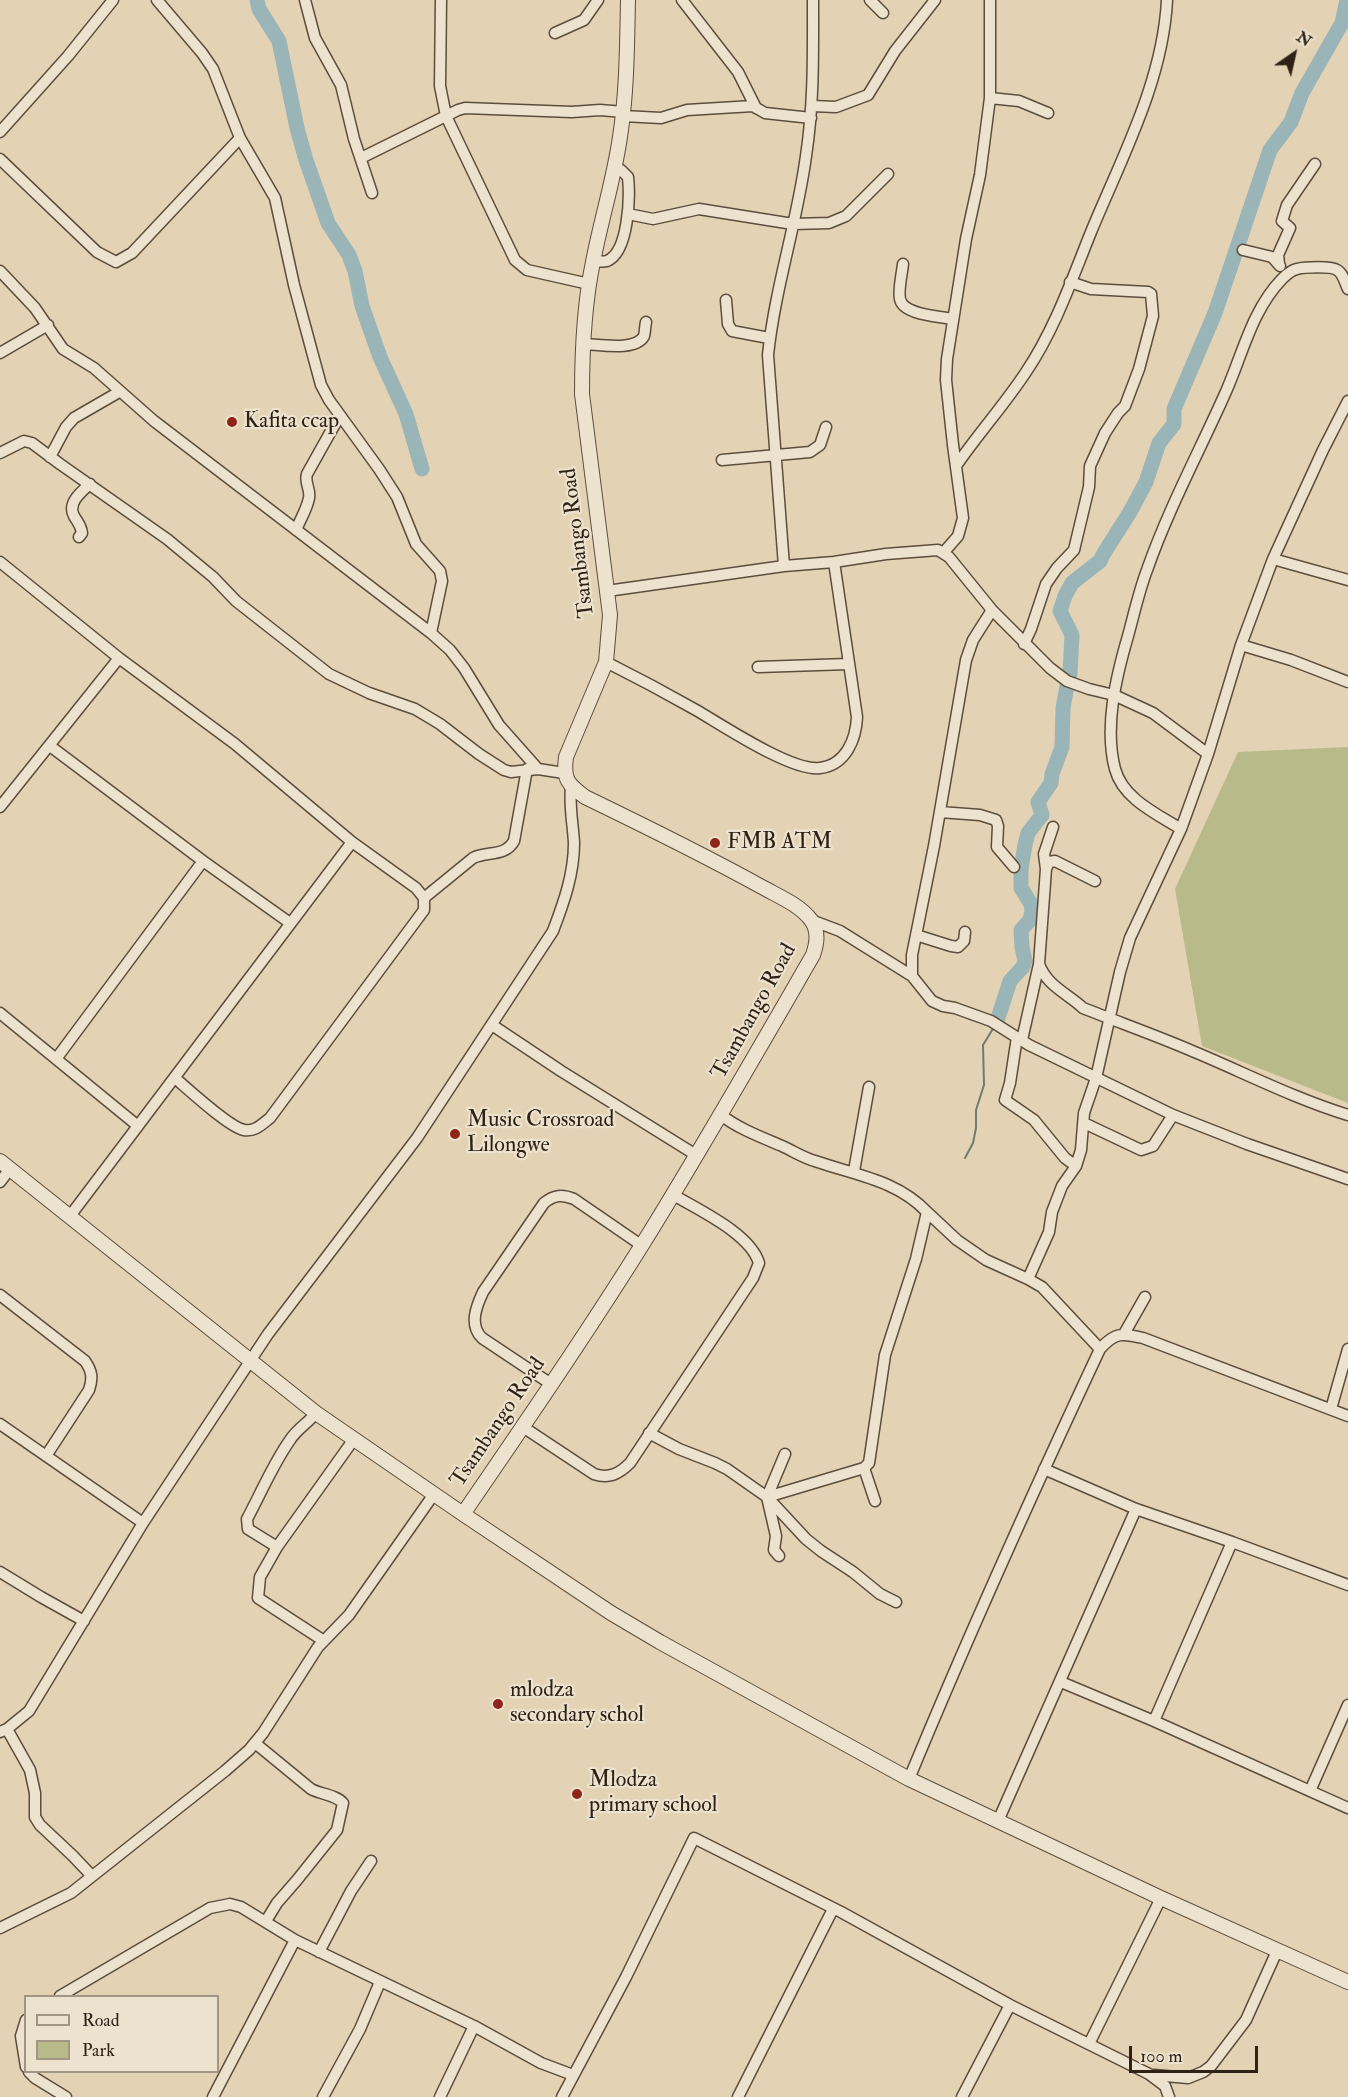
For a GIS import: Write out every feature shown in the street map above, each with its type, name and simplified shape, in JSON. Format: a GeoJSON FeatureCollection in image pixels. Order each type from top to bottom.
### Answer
{"type":"FeatureCollection","features":[{"type":"Feature","properties":{"kind":"street"},"geometry":{"type":"LineString","coordinates":[[0,132],[68,57],[113,0]]}},
{"type":"Feature","properties":{"kind":"street"},"geometry":{"type":"LineString","coordinates":[[157,0],[213,69],[240,138],[275,198],[294,285],[321,384],[340,416],[397,497],[416,544],[440,571],[442,581],[431,633]]}},
{"type":"Feature","properties":{"kind":"street"},"geometry":{"type":"LineString","coordinates":[[305,0],[315,38],[341,85],[360,158],[372,193]]}},
{"type":"Feature","properties":{"kind":"street"},"geometry":{"type":"LineString","coordinates":[[441,0],[440,86],[446,116],[515,260],[527,270],[589,284]]}},
{"type":"Feature","properties":{"kind":"street"},"geometry":{"type":"LineString","coordinates":[[555,33],[584,20],[598,0]]}},
{"type":"Feature","properties":{"kind":"street","name":"Tsambango Road"},"geometry":{"type":"LineString","coordinates":[[564,773],[566,757],[606,662],[610,615],[582,394],[583,344],[593,261],[614,168],[623,114],[627,80],[627,0]]}},
{"type":"Feature","properties":{"kind":"street"},"geometry":{"type":"LineString","coordinates":[[682,0],[738,72],[756,108]]}},
{"type":"Feature","properties":{"kind":"street"},"geometry":{"type":"LineString","coordinates":[[784,566],[768,371],[770,338],[806,158],[811,118],[813,0]]}},
{"type":"Feature","properties":{"kind":"street"},"geometry":{"type":"LineString","coordinates":[[870,0],[883,13]]}},
{"type":"Feature","properties":{"kind":"street"},"geometry":{"type":"LineString","coordinates":[[812,106],[836,107],[868,96],[895,51],[935,0]]}},
{"type":"Feature","properties":{"kind":"street"},"geometry":{"type":"LineString","coordinates":[[944,552],[958,536],[963,518],[946,380],[947,359],[966,239],[980,175],[990,98],[990,0]]}},
{"type":"Feature","properties":{"kind":"street"},"geometry":{"type":"LineString","coordinates":[[956,466],[1027,371],[1056,316],[1145,102],[1162,47],[1167,0]]}},
{"type":"Feature","properties":{"kind":"street"},"geometry":{"type":"LineString","coordinates":[[990,98],[1019,101],[1048,113]]}},
{"type":"Feature","properties":{"kind":"street"},"geometry":{"type":"LineString","coordinates":[[360,158],[465,108],[572,112],[600,110],[661,118],[694,109],[731,107],[756,108],[765,113],[811,118]]}},
{"type":"Feature","properties":{"kind":"street"},"geometry":{"type":"LineString","coordinates":[[0,159],[89,245],[116,262],[132,253],[240,138]]}},
{"type":"Feature","properties":{"kind":"street"},"geometry":{"type":"LineString","coordinates":[[1281,281],[1282,271],[1278,255],[1290,228],[1282,221],[1284,210],[1315,164]]}},
{"type":"Feature","properties":{"kind":"street"},"geometry":{"type":"LineString","coordinates":[[593,261],[607,261],[622,242],[628,214],[628,177],[621,170],[614,168]]}},
{"type":"Feature","properties":{"kind":"street"},"geometry":{"type":"LineString","coordinates":[[628,214],[653,219],[705,209],[793,224],[829,223],[846,216],[888,174]]}},
{"type":"Feature","properties":{"kind":"street"},"geometry":{"type":"LineString","coordinates":[[1243,250],[1272,257],[1279,263]]}},
{"type":"Feature","properties":{"kind":"street"},"geometry":{"type":"LineString","coordinates":[[903,264],[900,298],[904,307],[912,311],[952,319]]}},
{"type":"Feature","properties":{"kind":"street"},"geometry":{"type":"LineString","coordinates":[[1181,829],[1142,805],[1129,794],[1114,767],[1110,718],[1121,659],[1146,571],[1174,504],[1230,384],[1248,333],[1281,281],[1296,269],[1332,268],[1341,273],[1348,289]]}},
{"type":"Feature","properties":{"kind":"street"},"geometry":{"type":"LineString","coordinates":[[0,271],[35,308],[63,349],[94,368],[154,421],[431,633],[450,650],[464,668],[499,725],[532,769]]}},
{"type":"Feature","properties":{"kind":"street"},"geometry":{"type":"LineString","coordinates":[[1024,644],[1046,584],[1074,550],[1089,488],[1090,466],[1106,433],[1125,406],[1139,369],[1153,316],[1151,294],[1148,292],[1090,289],[1070,282]]}},
{"type":"Feature","properties":{"kind":"street"},"geometry":{"type":"LineString","coordinates":[[726,300],[728,324],[732,331],[770,338]]}},
{"type":"Feature","properties":{"kind":"street"},"geometry":{"type":"LineString","coordinates":[[583,344],[628,346],[637,343],[644,336],[646,322]]}},
{"type":"Feature","properties":{"kind":"street"},"geometry":{"type":"LineString","coordinates":[[0,353],[48,325]]}},
{"type":"Feature","properties":{"kind":"street"},"geometry":{"type":"LineString","coordinates":[[50,457],[66,427],[74,418],[119,392]]}},
{"type":"Feature","properties":{"kind":"street"},"geometry":{"type":"LineString","coordinates":[[1028,1279],[1048,1232],[1052,1212],[1062,1186],[1076,1166],[1081,1150],[1084,1113],[1096,1078],[1130,938],[1181,829],[1208,754],[1241,645],[1273,559],[1348,401]]}},
{"type":"Feature","properties":{"kind":"street"},"geometry":{"type":"LineString","coordinates":[[296,530],[309,499],[307,474],[340,416]]}},
{"type":"Feature","properties":{"kind":"street"},"geometry":{"type":"LineString","coordinates":[[722,460],[816,450],[822,441],[826,427]]}},
{"type":"Feature","properties":{"kind":"street"},"geometry":{"type":"LineString","coordinates":[[0,453],[27,441],[32,443],[167,539],[213,577],[236,601],[329,674],[369,693],[415,709],[504,770],[512,772],[532,769],[564,773],[571,787],[569,802],[573,854],[566,899],[553,931],[417,1138],[268,1334],[143,1523],[29,1711],[4,1731],[30,1770],[35,1792],[35,1817],[40,1826],[92,1875]]}},
{"type":"Feature","properties":{"kind":"street"},"geometry":{"type":"LineString","coordinates":[[79,537],[82,533],[81,525],[72,510],[73,503],[90,484]]}},
{"type":"Feature","properties":{"kind":"street"},"geometry":{"type":"LineString","coordinates":[[607,591],[784,566],[932,549],[944,552],[992,610],[1050,668],[1067,681],[1114,695],[1154,713],[1208,754]]}},
{"type":"Feature","properties":{"kind":"street"},"geometry":{"type":"LineString","coordinates":[[1273,559],[1348,580]]}},
{"type":"Feature","properties":{"kind":"street"},"geometry":{"type":"LineString","coordinates":[[0,562],[119,658],[235,744],[352,842],[416,888],[424,898],[424,910],[270,1118],[258,1128],[245,1130],[232,1124],[175,1078]]}},
{"type":"Feature","properties":{"kind":"street"},"geometry":{"type":"LineString","coordinates":[[606,662],[774,754],[810,768],[828,766],[837,762],[845,754],[854,738],[857,717],[834,562]]}},
{"type":"Feature","properties":{"kind":"street"},"geometry":{"type":"LineString","coordinates":[[912,976],[912,955],[940,813],[966,660],[973,640],[992,610]]}},
{"type":"Feature","properties":{"kind":"street"},"geometry":{"type":"LineString","coordinates":[[1241,645],[1291,660],[1348,682]]}},
{"type":"Feature","properties":{"kind":"street"},"geometry":{"type":"LineString","coordinates":[[0,807],[119,658]]}},
{"type":"Feature","properties":{"kind":"street"},"geometry":{"type":"LineString","coordinates":[[758,667],[848,664]]}},
{"type":"Feature","properties":{"kind":"street"},"geometry":{"type":"LineString","coordinates":[[50,746],[203,861],[290,922]]}},
{"type":"Feature","properties":{"kind":"street"},"geometry":{"type":"LineString","coordinates":[[424,898],[472,858],[478,855],[503,852],[510,848],[514,841],[532,769]]}},
{"type":"Feature","properties":{"kind":"street","name":"Tsambango Road"},"geometry":{"type":"LineString","coordinates":[[463,1514],[523,1427],[641,1245],[721,1115],[813,955],[817,934],[811,920],[795,907],[732,870],[585,797],[571,787]]}},
{"type":"Feature","properties":{"kind":"street"},"geometry":{"type":"LineString","coordinates":[[940,813],[980,815],[996,820],[998,847],[1014,867]]}},
{"type":"Feature","properties":{"kind":"street"},"geometry":{"type":"LineString","coordinates":[[1053,828],[1044,854],[1046,869],[1039,964],[1005,1100],[1034,1120],[1065,1158],[1076,1166]]}},
{"type":"Feature","properties":{"kind":"street"},"geometry":{"type":"LineString","coordinates":[[70,1216],[352,842]]}},
{"type":"Feature","properties":{"kind":"street"},"geometry":{"type":"LineString","coordinates":[[56,1059],[203,861]]}},
{"type":"Feature","properties":{"kind":"street"},"geometry":{"type":"LineString","coordinates":[[1046,869],[1049,862],[1055,861],[1095,881]]}},
{"type":"Feature","properties":{"kind":"street"},"geometry":{"type":"LineString","coordinates":[[811,920],[840,931],[912,976],[932,1001],[991,1021],[1019,1039],[1173,1114],[1247,1144],[1348,1179]]}},
{"type":"Feature","properties":{"kind":"street"},"geometry":{"type":"LineString","coordinates":[[916,935],[958,947],[964,941],[966,932]]}},
{"type":"Feature","properties":{"kind":"street"},"geometry":{"type":"LineString","coordinates":[[1039,964],[1046,979],[1076,1000],[1083,1008],[1188,1049],[1260,1082],[1348,1115]]}},
{"type":"Feature","properties":{"kind":"street"},"geometry":{"type":"LineString","coordinates":[[0,1014],[138,1126]]}},
{"type":"Feature","properties":{"kind":"street"},"geometry":{"type":"LineString","coordinates":[[492,1025],[696,1155]]}},
{"type":"Feature","properties":{"kind":"street"},"geometry":{"type":"LineString","coordinates":[[854,1171],[869,1087]]}},
{"type":"Feature","properties":{"kind":"street"},"geometry":{"type":"LineString","coordinates":[[1084,1123],[1141,1150],[1153,1146],[1173,1114]]}},
{"type":"Feature","properties":{"kind":"street"},"geometry":{"type":"LineString","coordinates":[[721,1115],[740,1128],[804,1157],[854,1171],[908,1194],[957,1240],[986,1260],[1042,1287],[1100,1349]]}},
{"type":"Feature","properties":{"kind":"street"},"geometry":{"type":"LineString","coordinates":[[0,1182],[5,1165],[316,1413],[611,1613],[746,1691],[909,1779],[1161,1898],[1348,1982]]}},
{"type":"Feature","properties":{"kind":"street"},"geometry":{"type":"LineString","coordinates":[[523,1427],[594,1474],[603,1477],[622,1471],[630,1463],[753,1278],[759,1263],[752,1248],[741,1238],[672,1194]]}},
{"type":"Feature","properties":{"kind":"street"},"geometry":{"type":"LineString","coordinates":[[551,1384],[476,1332],[474,1325],[478,1303],[483,1292],[544,1203],[551,1197],[567,1196],[574,1199],[641,1245]]}},
{"type":"Feature","properties":{"kind":"street"},"geometry":{"type":"LineString","coordinates":[[767,1497],[864,1468],[869,1463],[885,1355],[916,1259],[927,1212]]}},
{"type":"Feature","properties":{"kind":"street"},"geometry":{"type":"LineString","coordinates":[[0,1295],[85,1360],[91,1369],[93,1380],[89,1390],[46,1456]]}},
{"type":"Feature","properties":{"kind":"street"},"geometry":{"type":"LineString","coordinates":[[1124,1334],[1145,1297]]}},
{"type":"Feature","properties":{"kind":"street"},"geometry":{"type":"LineString","coordinates":[[909,1779],[975,1622],[1100,1349],[1106,1342],[1124,1334],[1143,1338],[1348,1416]]}},
{"type":"Feature","properties":{"kind":"street"},"geometry":{"type":"LineString","coordinates":[[1331,1409],[1348,1349]]}},
{"type":"Feature","properties":{"kind":"street"},"geometry":{"type":"LineString","coordinates":[[277,1546],[248,1529],[247,1519],[286,1445],[316,1413]]}},
{"type":"Feature","properties":{"kind":"street"},"geometry":{"type":"LineString","coordinates":[[0,1424],[143,1523]]}},
{"type":"Feature","properties":{"kind":"street"},"geometry":{"type":"LineString","coordinates":[[649,1433],[679,1449],[715,1462],[767,1497],[806,1539],[880,1594],[896,1602]]}},
{"type":"Feature","properties":{"kind":"street"},"geometry":{"type":"LineString","coordinates":[[324,1641],[258,1598],[260,1577],[277,1546],[354,1439]]}},
{"type":"Feature","properties":{"kind":"street"},"geometry":{"type":"LineString","coordinates":[[779,1556],[774,1550],[776,1536],[767,1497],[785,1454]]}},
{"type":"Feature","properties":{"kind":"street"},"geometry":{"type":"LineString","coordinates":[[864,1468],[875,1501]]}},
{"type":"Feature","properties":{"kind":"street"},"geometry":{"type":"LineString","coordinates":[[1044,1469],[1136,1509],[1348,1585]]}},
{"type":"Feature","properties":{"kind":"street"},"geometry":{"type":"LineString","coordinates":[[0,1928],[65,1897],[225,1771],[255,1743],[324,1641],[349,1615],[434,1494]]}},
{"type":"Feature","properties":{"kind":"street"},"geometry":{"type":"LineString","coordinates":[[998,1821],[1136,1509]]}},
{"type":"Feature","properties":{"kind":"street"},"geometry":{"type":"LineString","coordinates":[[1154,1721],[1232,1542]]}},
{"type":"Feature","properties":{"kind":"street"},"geometry":{"type":"LineString","coordinates":[[0,1572],[84,1621]]}},
{"type":"Feature","properties":{"kind":"street"},"geometry":{"type":"LineString","coordinates":[[1060,1682],[1154,1721],[1348,1808]]}},
{"type":"Feature","properties":{"kind":"street"},"geometry":{"type":"LineString","coordinates":[[1310,1791],[1348,1705]]}},
{"type":"Feature","properties":{"kind":"street"},"geometry":{"type":"LineString","coordinates":[[255,1743],[311,1789],[320,1794],[339,1798],[343,1803],[337,1830],[277,1903],[266,1922]]}},
{"type":"Feature","properties":{"kind":"street"},"geometry":{"type":"LineString","coordinates":[[562,2097],[626,1977],[694,1838],[841,1912],[1010,2005],[1149,2074],[1165,2086],[1169,2097]]}},
{"type":"Feature","properties":{"kind":"street"},"geometry":{"type":"LineString","coordinates":[[319,1952],[351,1892],[371,1861]]}},
{"type":"Feature","properties":{"kind":"street"},"geometry":{"type":"LineString","coordinates":[[1089,2044],[1161,1898]]}},
{"type":"Feature","properties":{"kind":"street"},"geometry":{"type":"LineString","coordinates":[[62,1995],[210,1908],[230,1904],[240,1907],[295,1940],[474,2026],[541,2063],[573,2075]]}},
{"type":"Feature","properties":{"kind":"street"},"geometry":{"type":"LineString","coordinates":[[738,2097],[833,1909]]}},
{"type":"Feature","properties":{"kind":"street"},"geometry":{"type":"LineString","coordinates":[[213,2097],[295,1940]]}},
{"type":"Feature","properties":{"kind":"street"},"geometry":{"type":"LineString","coordinates":[[1149,2074],[1188,2078],[1211,2066],[1246,2020],[1277,1951]]}},
{"type":"Feature","properties":{"kind":"street"},"geometry":{"type":"LineString","coordinates":[[323,2097],[360,2029],[380,1982]]}},
{"type":"Feature","properties":{"kind":"street"},"geometry":{"type":"LineString","coordinates":[[963,2097],[1010,2005]]}},
{"type":"Feature","properties":{"kind":"street"},"geometry":{"type":"LineString","coordinates":[[24,2026],[21,2036],[24,2055]]}},
{"type":"Feature","properties":{"kind":"street"},"geometry":{"type":"LineString","coordinates":[[440,2097],[474,2026]]}},
{"type":"Feature","properties":{"kind":"street"},"geometry":{"type":"LineString","coordinates":[[29,2073],[66,2097]]}},
{"type":"Feature","properties":{"kind":"green space"},"geometry":{"type":"Polygon","coordinates":[[[1348,747],[1348,1103],[1202,1046],[1175,889],[1238,752],[1348,747]]]}},
{"type":"Feature","properties":{"kind":"waterway"},"geometry":{"type":"LineString","coordinates":[[257,0],[259,9],[279,41],[306,160],[328,223],[349,255],[355,271],[362,306],[380,357],[406,414],[422,469]]}},
{"type":"Feature","properties":{"kind":"waterway"},"geometry":{"type":"LineString","coordinates":[[1070,674],[1072,635],[1060,611],[1065,596],[1072,583],[1100,561],[1146,482],[1159,443],[1174,424],[1174,409],[1215,313],[1270,150],[1291,122],[1302,93],[1342,23],[1347,0]]}},
{"type":"Feature","properties":{"kind":"waterway"},"geometry":{"type":"LineString","coordinates":[[997,1021],[1010,981],[1023,967],[1025,961],[1021,930],[1030,920],[1032,911],[1031,904],[1021,888],[1021,869],[1028,833],[1042,815],[1038,802],[1051,783],[1062,747],[1063,708],[1067,686]]}},
{"type":"Feature","properties":{"kind":"waterway"},"geometry":{"type":"LineString","coordinates":[[965,1158],[973,1143],[976,1110],[984,1085],[983,1045],[994,1027]]}},
{"type":"Feature","properties":{"kind":"place","name":"Kafita ccap"},"geometry":{"type":"Point","coordinates":[232,422]}},
{"type":"Feature","properties":{"kind":"place","name":"FMB ATM"},"geometry":{"type":"Point","coordinates":[715,843]}},
{"type":"Feature","properties":{"kind":"place","name":"Music Crossroad Lilongwe"},"geometry":{"type":"Point","coordinates":[455,1134]}},
{"type":"Feature","properties":{"kind":"place","name":"mlodza secondary schol"},"geometry":{"type":"Point","coordinates":[498,1704]}},
{"type":"Feature","properties":{"kind":"place","name":"Mlodza primary school"},"geometry":{"type":"Point","coordinates":[577,1794]}}]}
